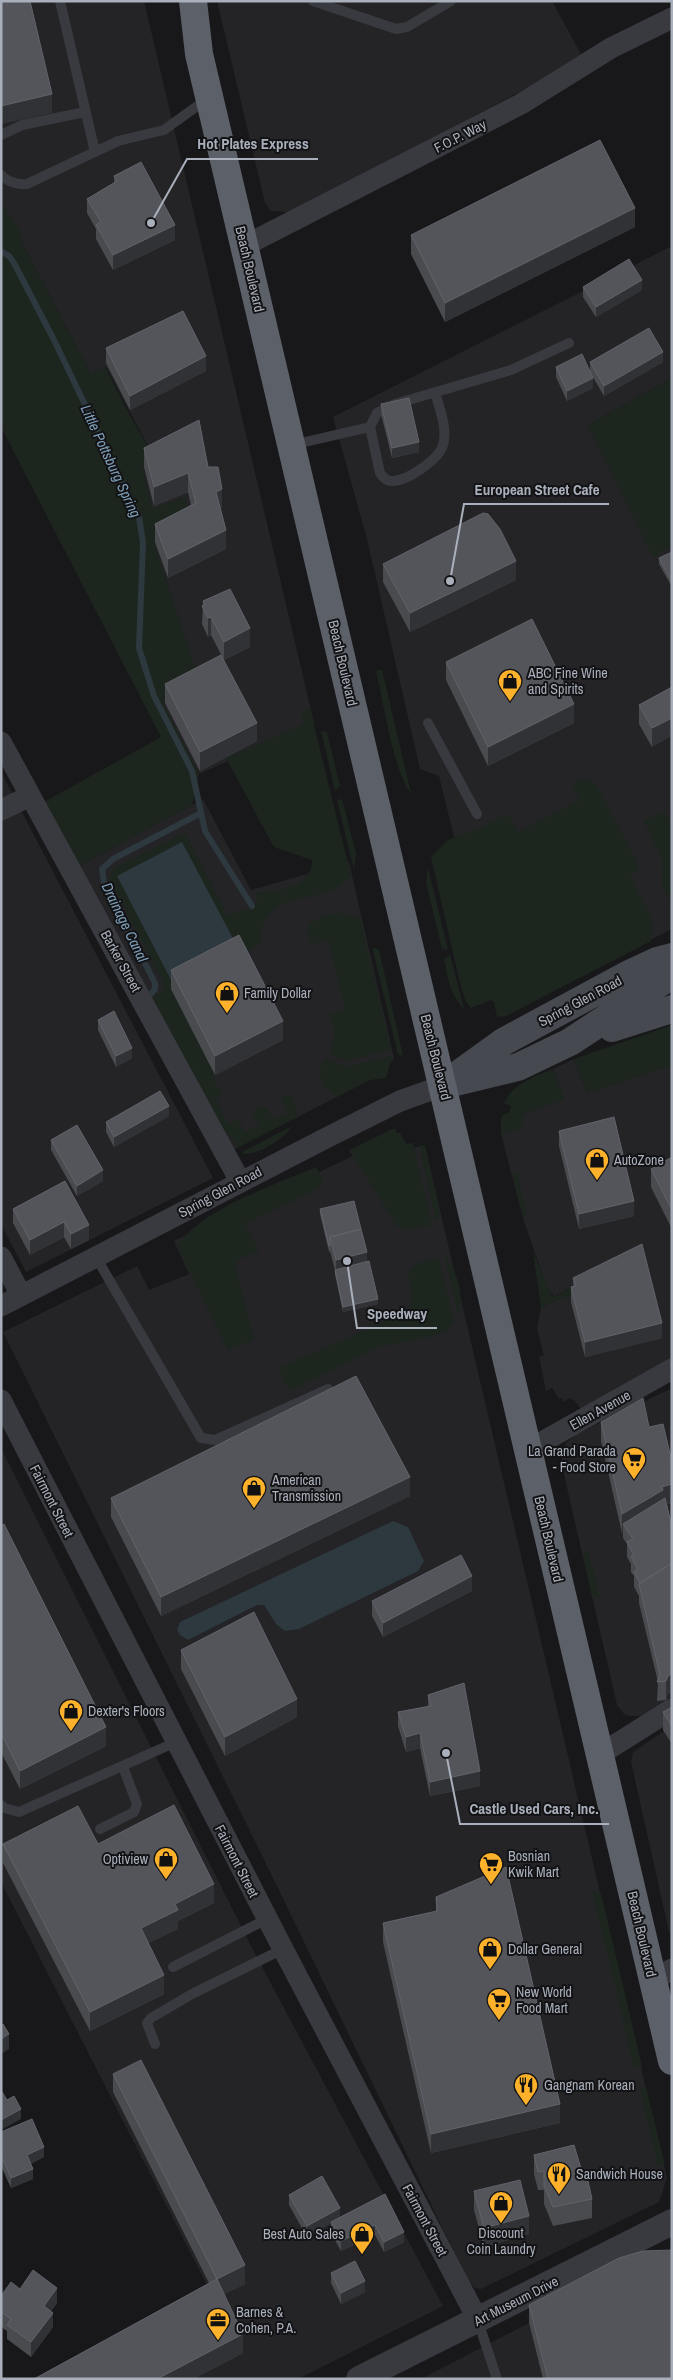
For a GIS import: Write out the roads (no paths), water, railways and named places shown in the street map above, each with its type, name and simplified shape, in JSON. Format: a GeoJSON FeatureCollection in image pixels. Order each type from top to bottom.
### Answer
{"type":"FeatureCollection","features":[{"type":"Feature","properties":{"kind":"highway","name":"Beach Boulevard"},"geometry":{"type":"LineString","coordinates":[[177,1],[199,54]]}},
{"type":"Feature","properties":{"kind":"highway","name":"Beach Boulevard"},"geometry":{"type":"LineString","coordinates":[[193,1],[199,54],[209,98],[599,1755],[662,1975],[672,2061]]}},
{"type":"Feature","properties":{"kind":"main road","name":"Spring Glen Road"},"geometry":{"type":"LineString","coordinates":[[442,1086],[503,1042],[627,975],[657,961],[672,957]]}},
{"type":"Feature","properties":{"kind":"main road","name":"Spring Glen Road"},"geometry":{"type":"LineString","coordinates":[[442,1086],[518,1067],[570,1042],[672,975]]}},
{"type":"Feature","properties":{"kind":"main road"},"geometry":{"type":"LineString","coordinates":[[570,1042],[672,1009]]}},
{"type":"Feature","properties":{"kind":"street","name":"F.O.P. Way"},"geometry":{"type":"LineString","coordinates":[[244,246],[498,117],[610,48],[672,18]]}},
{"type":"Feature","properties":{"kind":"street","name":"Barker Street"},"geometry":{"type":"LineString","coordinates":[[1,742],[240,1181]]}},
{"type":"Feature","properties":{"kind":"street"},"geometry":{"type":"LineString","coordinates":[[1,810],[30,796]]}},
{"type":"Feature","properties":{"kind":"street","name":"Spring Glen Road"},"geometry":{"type":"LineString","coordinates":[[1,1306],[240,1181],[400,1101],[442,1086]]}},
{"type":"Feature","properties":{"kind":"street"},"geometry":{"type":"LineString","coordinates":[[1,1257],[21,1295]]}},
{"type":"Feature","properties":{"kind":"street","name":"Ellen Avenue"},"geometry":{"type":"LineString","coordinates":[[528,1450],[672,1369]]}},
{"type":"Feature","properties":{"kind":"street","name":"Fairmont Street"},"geometry":{"type":"LineString","coordinates":[[1,1400],[282,1949],[478,2320]]}},
{"type":"Feature","properties":{"kind":"street"},"geometry":{"type":"LineString","coordinates":[[599,1755],[672,1709]]}},
{"type":"Feature","properties":{"kind":"street","name":"Art Museum Drive"},"geometry":{"type":"LineString","coordinates":[[359,2379],[672,2222]]}},
{"type":"Feature","properties":{"kind":"lane"},"geometry":{"type":"LineString","coordinates":[[60,1],[95,152]]}},
{"type":"Feature","properties":{"kind":"lane"},"geometry":{"type":"LineString","coordinates":[[313,1],[396,29],[407,27],[451,1]]}},
{"type":"Feature","properties":{"kind":"lane"},"geometry":{"type":"LineString","coordinates":[[1,175],[6,180],[27,184],[118,141],[164,130],[209,98]]}},
{"type":"Feature","properties":{"kind":"lane"},"geometry":{"type":"LineString","coordinates":[[1,135],[22,125],[86,112]]}},
{"type":"Feature","properties":{"kind":"lane"},"geometry":{"type":"LineString","coordinates":[[435,392],[443,420],[444,443],[440,452],[428,464],[401,479],[390,482],[380,473],[370,427],[377,412],[394,404],[435,392],[511,370],[569,342]]}},
{"type":"Feature","properties":{"kind":"lane"},"geometry":{"type":"LineString","coordinates":[[291,446],[370,427]]}},
{"type":"Feature","properties":{"kind":"lane"},"geometry":{"type":"LineString","coordinates":[[428,724],[477,814]]}},
{"type":"Feature","properties":{"kind":"lane"},"geometry":{"type":"LineString","coordinates":[[96,1257],[201,1438],[215,1440],[328,1388]]}},
{"type":"Feature","properties":{"kind":"lane"},"geometry":{"type":"LineString","coordinates":[[1,1805],[4,1808],[19,1812],[176,1742]]}},
{"type":"Feature","properties":{"kind":"lane"},"geometry":{"type":"LineString","coordinates":[[100,1829],[134,1812],[137,1804],[123,1767]]}},
{"type":"Feature","properties":{"kind":"lane"},"geometry":{"type":"LineString","coordinates":[[173,1967],[267,1919]]}},
{"type":"Feature","properties":{"kind":"lane"},"geometry":{"type":"LineString","coordinates":[[155,2044],[147,2022],[152,2018],[192,1994],[282,1949]]}},
{"type":"Feature","properties":{"kind":"lane"},"geometry":{"type":"LineString","coordinates":[[478,2320],[497,2379]]}},
{"type":"Feature","properties":{"kind":"waterway","name":"Little Pottsburg Spring"},"geometry":{"type":"LineString","coordinates":[[1,251],[9,256],[14,263],[54,340],[139,517],[143,543],[139,648],[154,696],[192,771],[205,831],[252,906]]}},
{"type":"Feature","properties":{"kind":"waterway","name":"Drainage Canal"},"geometry":{"type":"LineString","coordinates":[[150,995],[155,989],[155,983],[104,883],[102,869],[113,859],[201,813]]}},
{"type":"Feature","properties":{"kind":"place","name":"Hot Plates Express"},"geometry":{"type":"Point","coordinates":[151,223]}},
{"type":"Feature","properties":{"kind":"place","name":"European Street Cafe"},"geometry":{"type":"Point","coordinates":[450,581]}},
{"type":"Feature","properties":{"kind":"place","name":"ABC Fine Wine and Spirits"},"geometry":{"type":"Point","coordinates":[510,702]}},
{"type":"Feature","properties":{"kind":"place","name":"Family Dollar"},"geometry":{"type":"Point","coordinates":[227,1014]}},
{"type":"Feature","properties":{"kind":"place","name":"AutoZone"},"geometry":{"type":"Point","coordinates":[597,1181]}},
{"type":"Feature","properties":{"kind":"place","name":"Speedway"},"geometry":{"type":"Point","coordinates":[347,1261]}},
{"type":"Feature","properties":{"kind":"place","name":"La Grand Parada - Food Store"},"geometry":{"type":"Point","coordinates":[634,1480]}},
{"type":"Feature","properties":{"kind":"place","name":"American Transmission"},"geometry":{"type":"Point","coordinates":[254,1509]}},
{"type":"Feature","properties":{"kind":"place","name":"Dexter's Floors"},"geometry":{"type":"Point","coordinates":[71,1732]}},
{"type":"Feature","properties":{"kind":"place","name":"Castle Used Cars, Inc."},"geometry":{"type":"Point","coordinates":[446,1753]}},
{"type":"Feature","properties":{"kind":"place","name":"Optiview"},"geometry":{"type":"Point","coordinates":[166,1880]}},
{"type":"Feature","properties":{"kind":"place","name":"Bosnian Kwik Mart"},"geometry":{"type":"Point","coordinates":[491,1885]}},
{"type":"Feature","properties":{"kind":"place","name":"Dollar General"},"geometry":{"type":"Point","coordinates":[490,1970]}},
{"type":"Feature","properties":{"kind":"place","name":"New World Food Mart"},"geometry":{"type":"Point","coordinates":[499,2021]}},
{"type":"Feature","properties":{"kind":"place","name":"Gangnam Korean"},"geometry":{"type":"Point","coordinates":[526,2106]}},
{"type":"Feature","properties":{"kind":"place","name":"Sandwich House"},"geometry":{"type":"Point","coordinates":[559,2195]}},
{"type":"Feature","properties":{"kind":"place","name":"Discount Coin Laundry"},"geometry":{"type":"Point","coordinates":[501,2224]}},
{"type":"Feature","properties":{"kind":"place","name":"Best Auto Sales"},"geometry":{"type":"Point","coordinates":[362,2255]}},
{"type":"Feature","properties":{"kind":"place","name":"Barnes & Cohen, P.A."},"geometry":{"type":"Point","coordinates":[218,2341]}}]}
